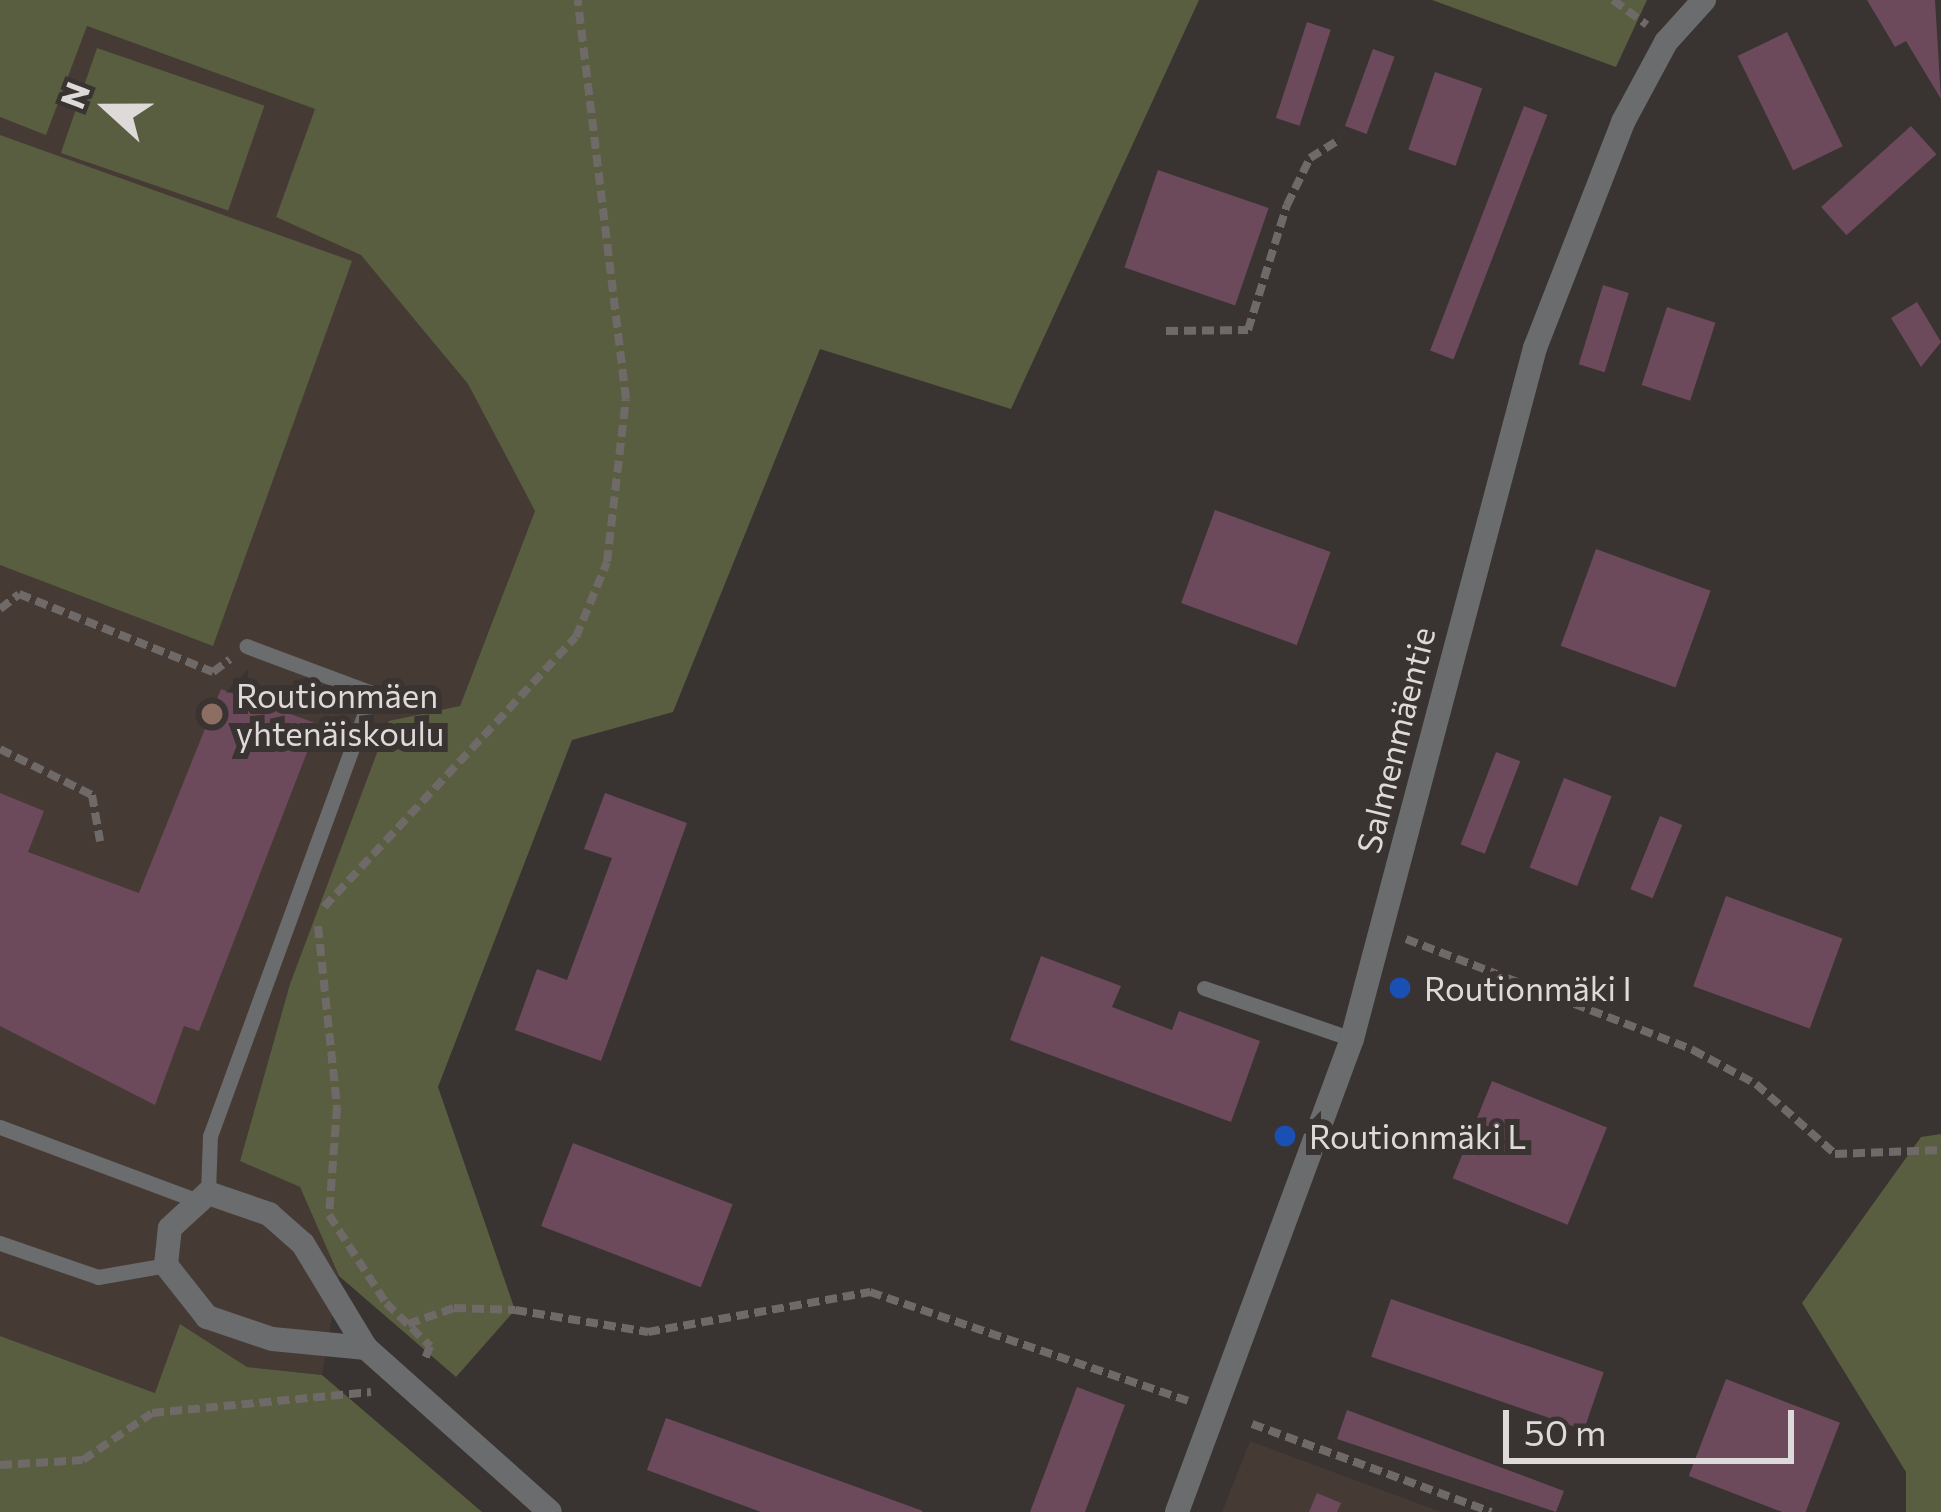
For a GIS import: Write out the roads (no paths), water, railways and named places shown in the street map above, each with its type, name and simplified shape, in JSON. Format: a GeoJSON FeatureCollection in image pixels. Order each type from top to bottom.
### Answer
{"type":"FeatureCollection","features":[{"type":"Feature","properties":{"kind":"street","name":"Salmenmäentie"},"geometry":{"type":"LineString","coordinates":[[1177,1512],[1352,1039],[1535,348],[1623,122],[1666,42],[1704,0]]}},
{"type":"Feature","properties":{"kind":"street"},"geometry":{"type":"LineString","coordinates":[[366,1348],[229,1329],[186,1297],[166,1265],[170,1228],[202,1197],[240,1198],[304,1244],[366,1348],[550,1512]]}},
{"type":"Feature","properties":{"kind":"lane"},"geometry":{"type":"LineString","coordinates":[[0,1127],[202,1197],[210,1136],[372,694],[246,646]]}},
{"type":"Feature","properties":{"kind":"lane"},"geometry":{"type":"LineString","coordinates":[[1204,988],[1352,1039]]}},
{"type":"Feature","properties":{"kind":"lane"},"geometry":{"type":"LineString","coordinates":[[0,1243],[98,1277],[166,1265]]}},
{"type":"Feature","properties":{"kind":"place","name":"Routionmäen yhtenäiskoulu"},"geometry":{"type":"Point","coordinates":[212,714]}},
{"type":"Feature","properties":{"kind":"place","name":"Routionmäki I"},"geometry":{"type":"Point","coordinates":[1400,988]}},
{"type":"Feature","properties":{"kind":"place","name":"Routionmäki L"},"geometry":{"type":"Point","coordinates":[1285,1136]}}]}
